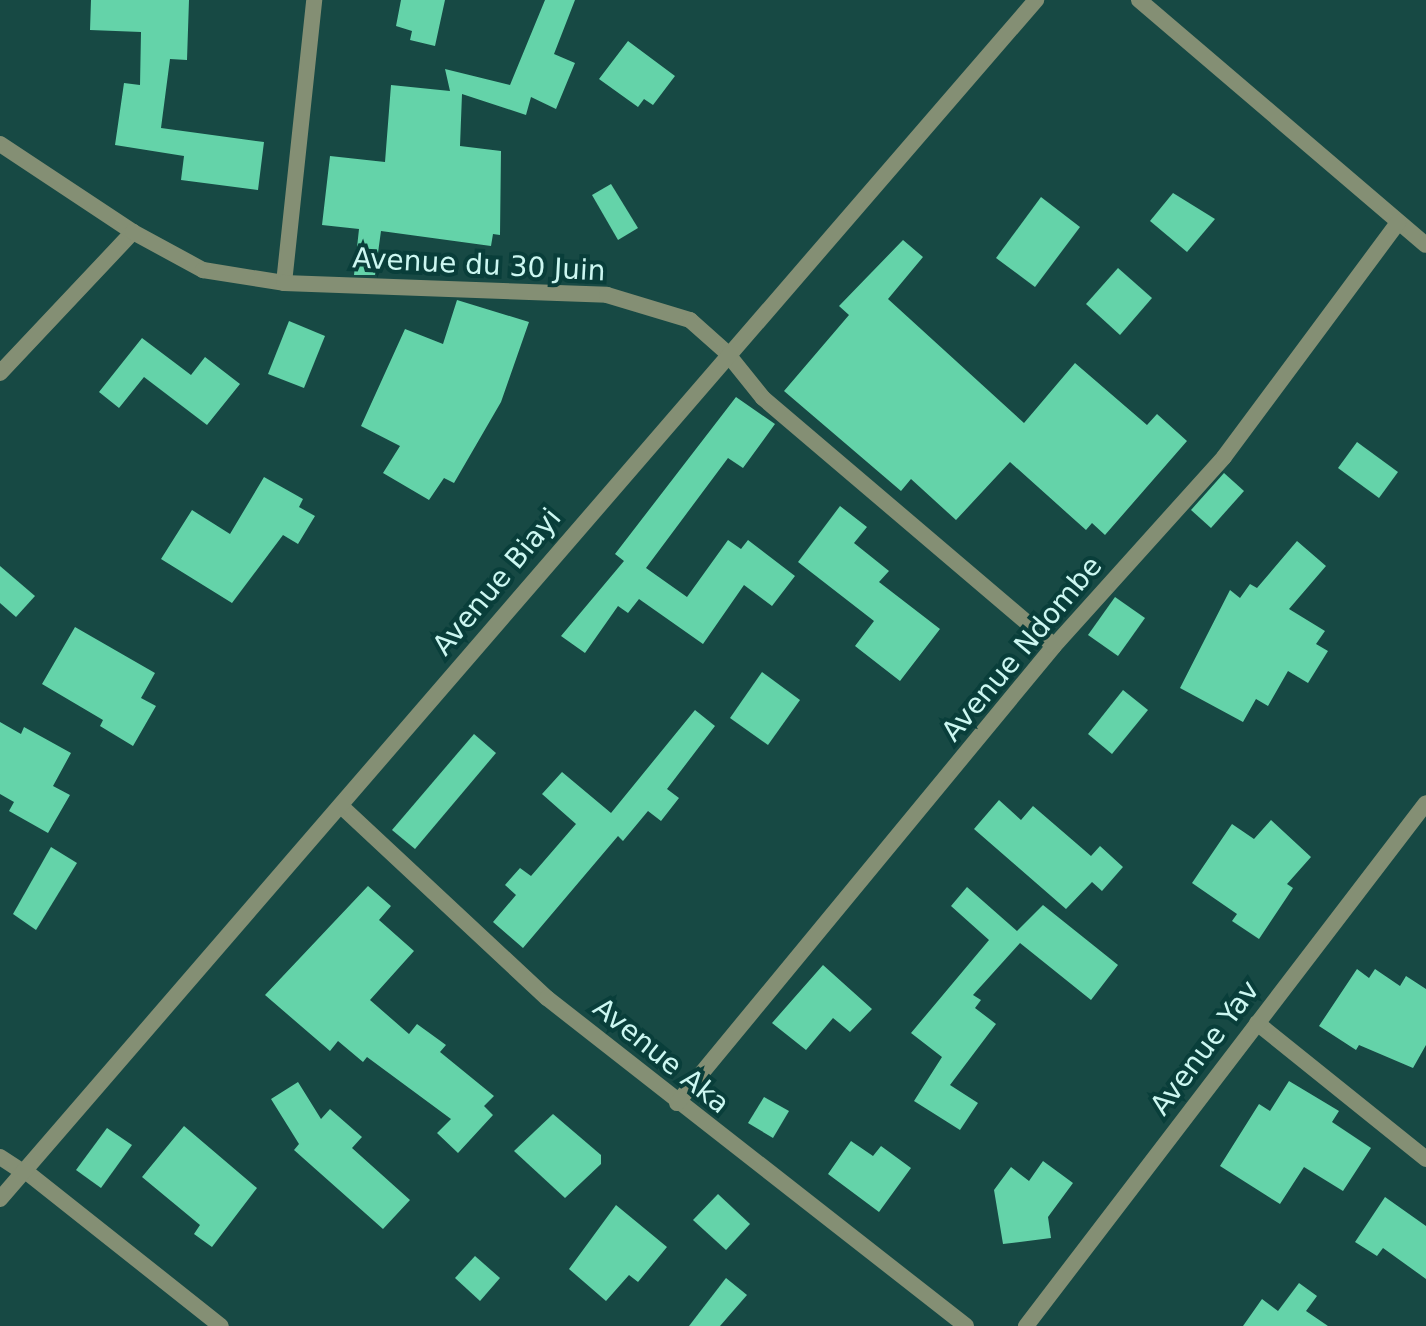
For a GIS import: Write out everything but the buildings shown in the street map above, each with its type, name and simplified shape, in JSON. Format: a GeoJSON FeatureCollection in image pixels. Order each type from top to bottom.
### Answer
{"type":"FeatureCollection","features":[{"type":"Feature","properties":{"kind":"street"},"geometry":{"type":"LineString","coordinates":[[284,283],[314,0]]}},
{"type":"Feature","properties":{"kind":"street","name":"Avenue Biayi"},"geometry":{"type":"LineString","coordinates":[[0,1199],[341,806],[726,352],[1036,0]]}},
{"type":"Feature","properties":{"kind":"street"},"geometry":{"type":"LineString","coordinates":[[1139,0],[1426,245]]}},
{"type":"Feature","properties":{"kind":"street","name":"Avenue du 30 Juin"},"geometry":{"type":"LineString","coordinates":[[0,144],[133,232],[203,270],[284,283],[607,295],[690,320],[726,352],[763,398],[1054,646]]}},
{"type":"Feature","properties":{"kind":"street","name":"Avenue Ndombe"},"geometry":{"type":"LineString","coordinates":[[677,1103],[1054,646],[1224,457],[1398,223]]}},
{"type":"Feature","properties":{"kind":"street"},"geometry":{"type":"LineString","coordinates":[[0,373],[133,232]]}},
{"type":"Feature","properties":{"kind":"street","name":"Avenue Yav"},"geometry":{"type":"LineString","coordinates":[[1026,1326],[1426,803]]}},
{"type":"Feature","properties":{"kind":"street","name":"Avenue Aka"},"geometry":{"type":"LineString","coordinates":[[341,806],[472,932],[677,1103],[966,1326]]}},
{"type":"Feature","properties":{"kind":"street"},"geometry":{"type":"LineString","coordinates":[[1257,1023],[1426,1159]]}},
{"type":"Feature","properties":{"kind":"street"},"geometry":{"type":"LineString","coordinates":[[0,1157],[23,1171],[221,1326]]}}]}
